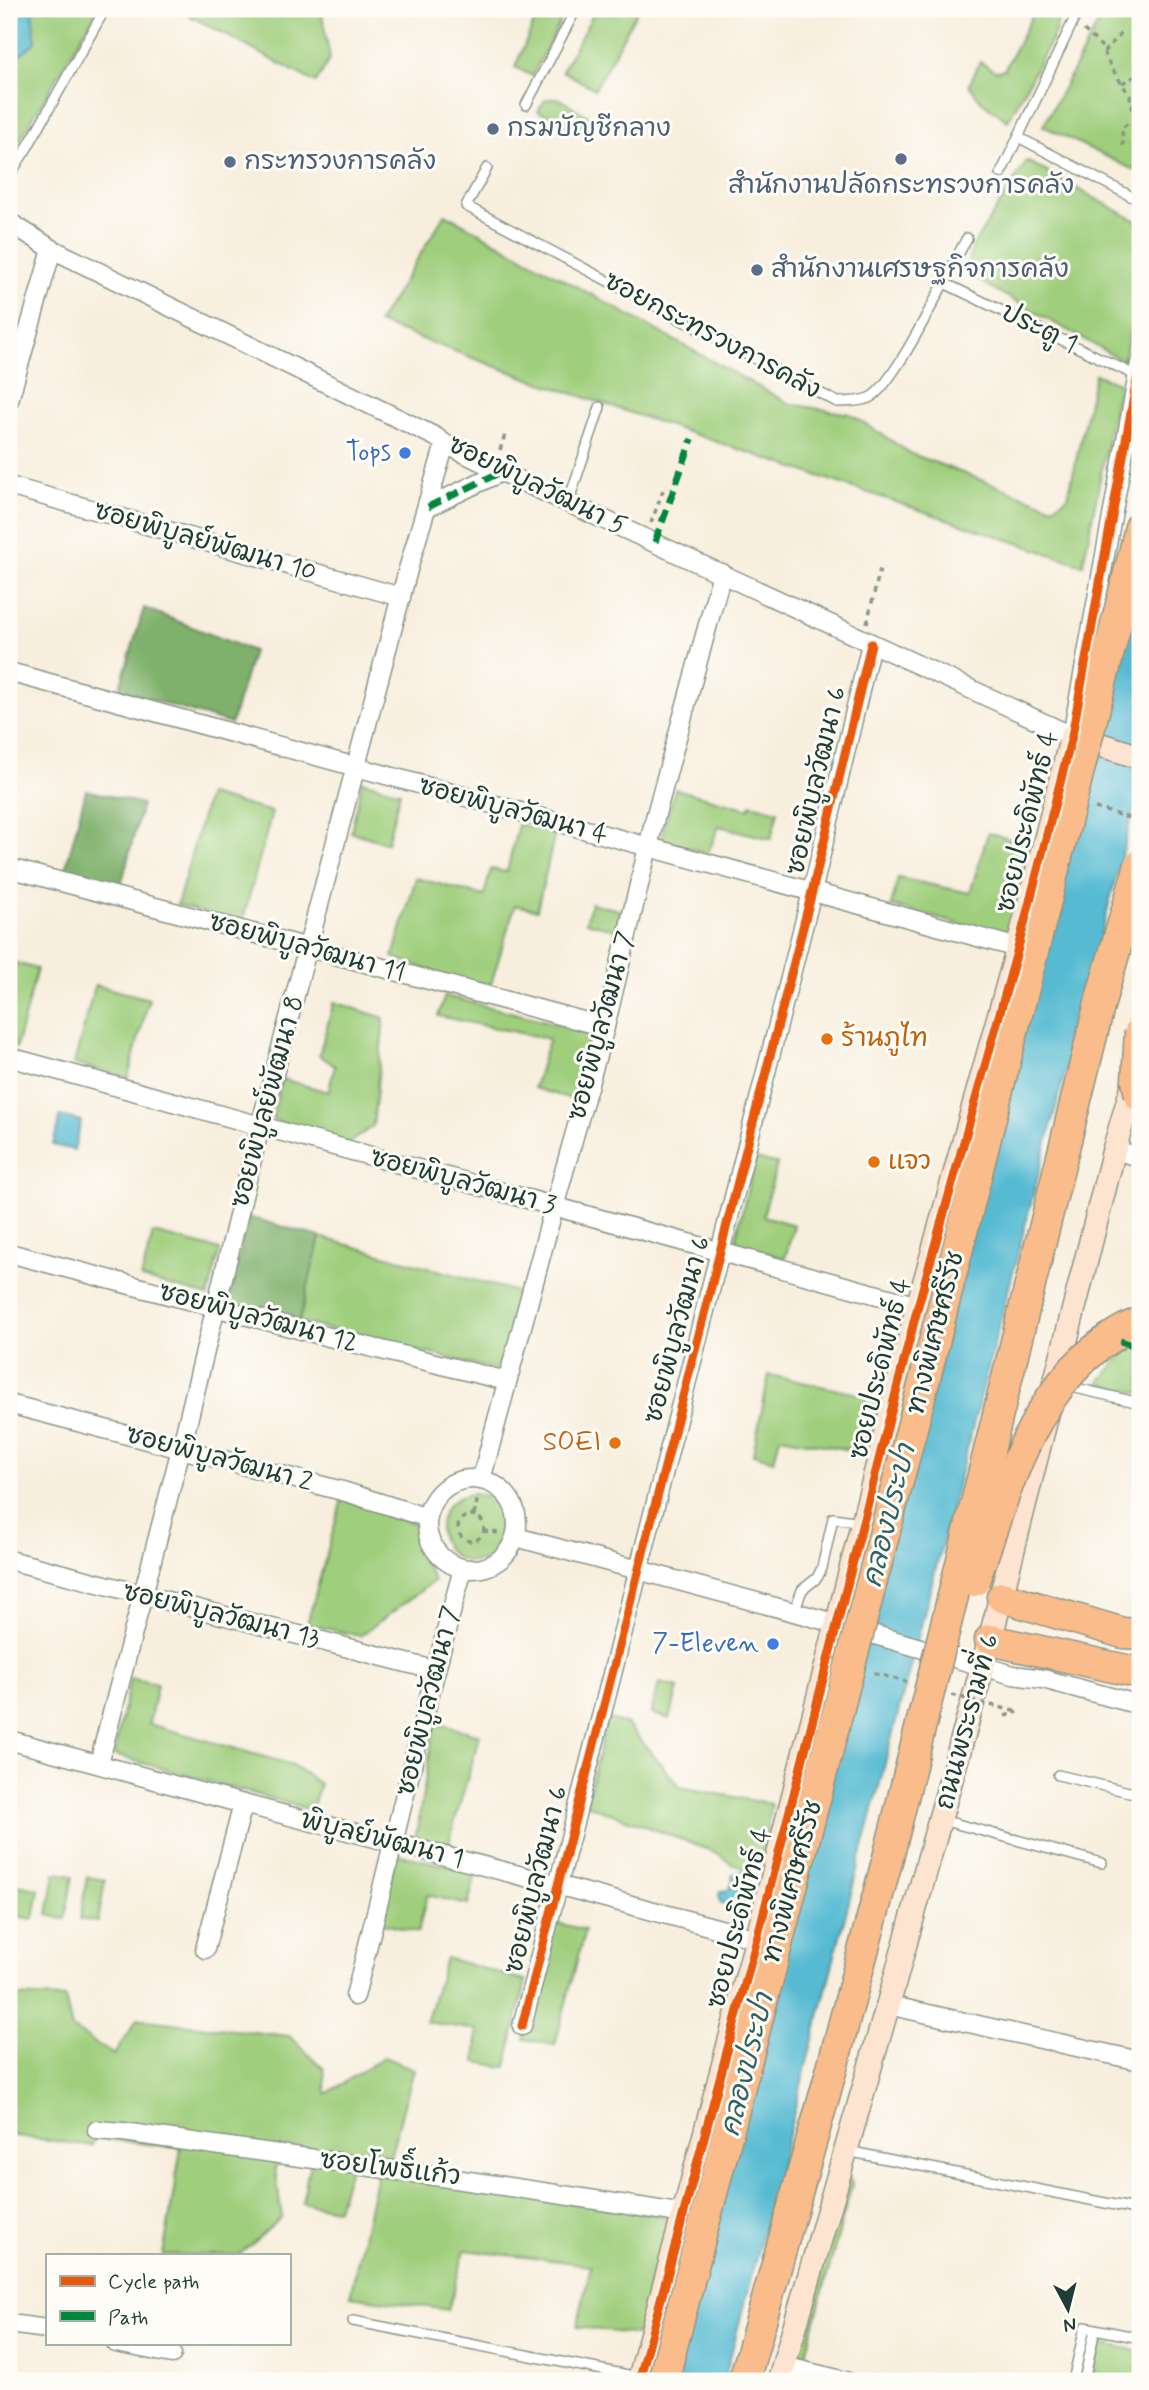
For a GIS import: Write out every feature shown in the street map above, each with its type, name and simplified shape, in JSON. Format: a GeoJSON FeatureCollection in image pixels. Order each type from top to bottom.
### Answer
{"type":"FeatureCollection","features":[{"type":"Feature","properties":{"kind":"highway","name":"ทางพิเศษศรีรัช"},"geometry":{"type":"LineString","coordinates":[[648,2380],[925,1378],[1140,527]]}},
{"type":"Feature","properties":{"kind":"highway"},"geometry":{"type":"LineString","coordinates":[[945,1667],[1099,1009],[1140,865]]}},
{"type":"Feature","properties":{"kind":"highway"},"geometry":{"type":"LineString","coordinates":[[1140,1031],[1137,1080],[1140,1096]]}},
{"type":"Feature","properties":{"kind":"highway"},"geometry":{"type":"LineString","coordinates":[[744,2381],[894,1836],[967,1600],[1021,1452],[1040,1413],[1061,1380],[1105,1342],[1140,1322]]}},
{"type":"Feature","properties":{"kind":"highway"},"geometry":{"type":"LineString","coordinates":[[1002,1597],[1123,1633],[1140,1634]]}},
{"type":"Feature","properties":{"kind":"highway"},"geometry":{"type":"LineString","coordinates":[[986,1653],[1135,1672]]}},
{"type":"Feature","properties":{"kind":"street","name":"ซอยพิบูลวัฒนา 5"},"geometry":{"type":"LineString","coordinates":[[9,222],[52,249],[436,437],[501,472],[868,638],[1072,736]]}},
{"type":"Feature","properties":{"kind":"street"},"geometry":{"type":"LineString","coordinates":[[9,400],[52,249]]}},
{"type":"Feature","properties":{"kind":"street","name":"ซอยประดิพัทธ์ 4"},"geometry":{"type":"LineString","coordinates":[[648,2380],[684,2214],[757,1939],[846,1626],[863,1522],[918,1306],[1018,948],[1072,736],[1139,369]]}},
{"type":"Feature","properties":{"kind":"street","name":"ซอยพิบูลย์พัฒนา 8"},"geometry":{"type":"LineString","coordinates":[[99,1763],[181,1449],[260,1127],[401,597],[446,444]]}},
{"type":"Feature","properties":{"kind":"street"},"geometry":{"type":"LineString","coordinates":[[428,507],[501,472]]}},
{"type":"Feature","properties":{"kind":"street","name":"ซอยพิบูลย์พัฒนา 10"},"geometry":{"type":"LineString","coordinates":[[9,486],[401,597]]}},
{"type":"Feature","properties":{"kind":"street","name":"ซอยพิบูลวัฒนา 7"},"geometry":{"type":"LineString","coordinates":[[481,1480],[605,1027],[648,848],[722,573]]}},
{"type":"Feature","properties":{"kind":"street","name":"ซอยพิบูลวัฒนา 6"},"geometry":{"type":"LineString","coordinates":[[522,2026],[812,892],[868,638]]}},
{"type":"Feature","properties":{"kind":"street","name":"ซอยพิบูลวัฒนา 4"},"geometry":{"type":"LineString","coordinates":[[9,672],[1018,948]]}},
{"type":"Feature","properties":{"kind":"street"},"geometry":{"type":"LineString","coordinates":[[1072,736],[1140,757]]}},
{"type":"Feature","properties":{"kind":"street","name":"ซอยพิบูลวัฒนา 11"},"geometry":{"type":"LineString","coordinates":[[9,868],[605,1027]]}},
{"type":"Feature","properties":{"kind":"street","name":"ซอยพิบูลวัฒนา 3"},"geometry":{"type":"LineString","coordinates":[[9,1057],[918,1306]]}},
{"type":"Feature","properties":{"kind":"street","name":"ถนนพระรามที่ 6"},"geometry":{"type":"LineString","coordinates":[[781,2373],[941,1819],[1002,1597],[1061,1380],[1114,1150],[1140,1058]]}},
{"type":"Feature","properties":{"kind":"street"},"geometry":{"type":"LineString","coordinates":[[1114,1150],[1140,1157]]}},
{"type":"Feature","properties":{"kind":"street","name":"ซอยพิบูลวัฒนา 12"},"geometry":{"type":"LineString","coordinates":[[9,1253],[507,1381]]}},
{"type":"Feature","properties":{"kind":"street","name":"ซอยพิบูลวัฒนา 2"},"geometry":{"type":"LineString","coordinates":[[9,1404],[346,1492],[428,1518]]}},
{"type":"Feature","properties":{"kind":"street"},"geometry":{"type":"LineString","coordinates":[[481,1480],[495,1485],[507,1495],[518,1522],[516,1537],[501,1559],[490,1566],[463,1569],[450,1564],[432,1545],[428,1533],[428,1518],[439,1494],[451,1484],[481,1480]]}},
{"type":"Feature","properties":{"kind":"street"},"geometry":{"type":"LineString","coordinates":[[516,1537],[846,1626],[945,1667],[986,1653],[1013,1675],[1043,1679],[1140,1705]]}},
{"type":"Feature","properties":{"kind":"street","name":"ซอยพิบูลวัฒนา 13"},"geometry":{"type":"LineString","coordinates":[[9,1560],[434,1670]]}},
{"type":"Feature","properties":{"kind":"street","name":"ซอยพิบูลวัฒนา 7"},"geometry":{"type":"LineString","coordinates":[[355,1996],[394,1844],[434,1670],[463,1569]]}},
{"type":"Feature","properties":{"kind":"street","name":"พิบูลย์พัฒนา 1"},"geometry":{"type":"LineString","coordinates":[[9,1740],[757,1939]]}},
{"type":"Feature","properties":{"kind":"street"},"geometry":{"type":"LineString","coordinates":[[205,1949],[243,1804]]}},
{"type":"Feature","properties":{"kind":"street"},"geometry":{"type":"LineString","coordinates":[[888,2005],[1140,2061]]}},
{"type":"Feature","properties":{"kind":"street","name":"ซอยโพธิ์แก้ว"},"geometry":{"type":"LineString","coordinates":[[97,2130],[482,2181],[684,2214]]}},
{"type":"Feature","properties":{"kind":"street"},"geometry":{"type":"LineString","coordinates":[[9,2324],[46,2329]]}},
{"type":"Feature","properties":{"kind":"street"},"geometry":{"type":"LineString","coordinates":[[121,2344],[172,2354]]}},
{"type":"Feature","properties":{"kind":"street"},"geometry":{"type":"LineString","coordinates":[[781,2373],[846,2381]]}},
{"type":"Feature","properties":{"kind":"lane"},"geometry":{"type":"LineString","coordinates":[[9,176],[105,9]]}},
{"type":"Feature","properties":{"kind":"lane"},"geometry":{"type":"LineString","coordinates":[[526,105],[576,9]]}},
{"type":"Feature","properties":{"kind":"lane"},"geometry":{"type":"LineString","coordinates":[[1001,173],[1079,9]]}},
{"type":"Feature","properties":{"kind":"lane"},"geometry":{"type":"LineString","coordinates":[[1018,137],[1140,201]]}},
{"type":"Feature","properties":{"kind":"lane","name":"ซอยกระทรวงการคลัง"},"geometry":{"type":"LineString","coordinates":[[487,168],[466,206],[837,402],[870,397],[886,384],[967,238]]}},
{"type":"Feature","properties":{"kind":"lane","name":"ประตู 1"},"geometry":{"type":"LineString","coordinates":[[942,282],[1139,369]]}},
{"type":"Feature","properties":{"kind":"lane"},"geometry":{"type":"LineString","coordinates":[[568,503],[600,407]]}},
{"type":"Feature","properties":{"kind":"lane"},"geometry":{"type":"LineString","coordinates":[[1112,1352],[1140,1311]]}},
{"type":"Feature","properties":{"kind":"lane"},"geometry":{"type":"LineString","coordinates":[[1061,1380],[1096,1363]]}},
{"type":"Feature","properties":{"kind":"lane"},"geometry":{"type":"LineString","coordinates":[[1061,1380],[1140,1403]]}},
{"type":"Feature","properties":{"kind":"lane"},"geometry":{"type":"LineString","coordinates":[[794,1612],[802,1590],[817,1578],[822,1568],[833,1518],[863,1522]]}},
{"type":"Feature","properties":{"kind":"lane"},"geometry":{"type":"LineString","coordinates":[[1058,1775],[1129,1792],[1140,1792]]}},
{"type":"Feature","properties":{"kind":"lane"},"geometry":{"type":"LineString","coordinates":[[941,1819],[1102,1863]]}},
{"type":"Feature","properties":{"kind":"lane"},"geometry":{"type":"LineString","coordinates":[[846,2150],[1140,2210]]}},
{"type":"Feature","properties":{"kind":"lane"},"geometry":{"type":"LineString","coordinates":[[354,2321],[648,2380]]}},
{"type":"Feature","properties":{"kind":"lane"},"geometry":{"type":"LineString","coordinates":[[1073,2381],[1085,2327],[1140,2338]]}},
{"type":"Feature","properties":{"kind":"lane"},"geometry":{"type":"LineString","coordinates":[[1084,2381],[1095,2329]]}},
{"type":"Feature","properties":{"kind":"path"},"geometry":{"type":"LineString","coordinates":[[1072,23],[1088,33],[1104,52],[1130,96],[1138,120],[1122,128],[1123,146]]}},
{"type":"Feature","properties":{"kind":"path"},"geometry":{"type":"LineString","coordinates":[[1104,52],[1125,30]]}},
{"type":"Feature","properties":{"kind":"path"},"geometry":{"type":"LineString","coordinates":[[1122,83],[1140,74]]}},
{"type":"Feature","properties":{"kind":"path"},"geometry":{"type":"LineString","coordinates":[[646,538],[665,485]]}},
{"type":"Feature","properties":{"kind":"path"},"geometry":{"type":"LineString","coordinates":[[868,638],[880,569]]}},
{"type":"Feature","properties":{"kind":"path"},"geometry":{"type":"LineString","coordinates":[[474,1515],[481,1520],[484,1528],[478,1539],[469,1540],[459,1534],[458,1525],[462,1518],[474,1515]]}},
{"type":"Feature","properties":{"kind":"path"},"geometry":{"type":"LineString","coordinates":[[1004,1716],[1018,1712]]}},
{"type":"Feature","properties":{"kind":"green space"},"geometry":{"type":"Polygon","coordinates":[[[9,9],[98,9],[9,158],[9,9]]]}},
{"type":"Feature","properties":{"kind":"green space"},"geometry":{"type":"Polygon","coordinates":[[[177,9],[321,9],[330,58],[316,83],[177,9]]]}},
{"type":"Feature","properties":{"kind":"green space"},"geometry":{"type":"Polygon","coordinates":[[[540,9],[567,9],[532,76],[515,67],[540,9]]]}},
{"type":"Feature","properties":{"kind":"green space"},"geometry":{"type":"Polygon","coordinates":[[[596,9],[638,9],[595,89],[562,71],[596,9]]]}},
{"type":"Feature","properties":{"kind":"green space"},"geometry":{"type":"Polygon","coordinates":[[[1031,9],[1060,9],[1055,33],[1008,121],[981,101],[969,85],[980,62],[996,71],[1004,70],[1032,16],[1031,9]]]}},
{"type":"Feature","properties":{"kind":"green space"},"geometry":{"type":"Polygon","coordinates":[[[1106,9],[1140,9],[1140,173],[1043,126],[1106,9]]]}},
{"type":"Feature","properties":{"kind":"green space"},"geometry":{"type":"Polygon","coordinates":[[[558,98],[594,120],[582,133],[538,111],[545,100],[558,98]]]}},
{"type":"Feature","properties":{"kind":"green space"},"geometry":{"type":"Polygon","coordinates":[[[1027,161],[1140,223],[1140,294],[1123,361],[974,278],[968,261],[975,242],[1027,161]]]}},
{"type":"Feature","properties":{"kind":"green space"},"geometry":{"type":"Polygon","coordinates":[[[445,214],[790,404],[850,414],[912,454],[1053,507],[1068,497],[1095,374],[1119,383],[1083,565],[527,378],[378,323],[445,214]]]}},
{"type":"Feature","properties":{"kind":"green space"},"geometry":{"type":"Polygon","coordinates":[[[144,608],[253,651],[231,724],[119,690],[144,608]]]}},
{"type":"Feature","properties":{"kind":"green space"},"geometry":{"type":"Polygon","coordinates":[[[362,781],[400,792],[387,843],[351,832],[362,781]]]}},
{"type":"Feature","properties":{"kind":"green space"},"geometry":{"type":"Polygon","coordinates":[[[675,789],[749,809],[751,804],[778,811],[771,839],[719,826],[708,853],[663,841],[661,837],[675,789]]]}},
{"type":"Feature","properties":{"kind":"green space"},"geometry":{"type":"Polygon","coordinates":[[[86,790],[142,804],[121,886],[65,871],[86,790]]]}},
{"type":"Feature","properties":{"kind":"green space"},"geometry":{"type":"Polygon","coordinates":[[[208,795],[272,812],[242,923],[177,905],[208,795]]]}},
{"type":"Feature","properties":{"kind":"green space"},"geometry":{"type":"Polygon","coordinates":[[[518,824],[555,833],[537,910],[515,905],[491,984],[451,979],[393,957],[416,878],[484,896],[491,869],[507,872],[518,824]]]}},
{"type":"Feature","properties":{"kind":"green space"},"geometry":{"type":"Polygon","coordinates":[[[988,833],[1033,845],[1010,938],[891,906],[898,878],[970,893],[988,833]]]}},
{"type":"Feature","properties":{"kind":"green space"},"geometry":{"type":"Polygon","coordinates":[[[591,903],[622,911],[617,930],[586,922],[591,903]]]}},
{"type":"Feature","properties":{"kind":"green space"},"geometry":{"type":"Polygon","coordinates":[[[9,961],[37,969],[16,1048],[9,1046],[9,961]]]}},
{"type":"Feature","properties":{"kind":"green space"},"geometry":{"type":"Polygon","coordinates":[[[95,985],[149,999],[128,1078],[74,1064],[95,985]]]}},
{"type":"Feature","properties":{"kind":"green space"},"geometry":{"type":"Polygon","coordinates":[[[445,996],[591,1032],[575,1100],[534,1088],[549,1039],[438,1016],[445,996]]]}},
{"type":"Feature","properties":{"kind":"green space"},"geometry":{"type":"Polygon","coordinates":[[[334,1002],[384,1018],[373,1126],[349,1143],[272,1119],[282,1079],[328,1092],[335,1066],[319,1055],[334,1002]]]}},
{"type":"Feature","properties":{"kind":"green space"},"geometry":{"type":"Polygon","coordinates":[[[755,1159],[777,1164],[763,1216],[794,1225],[785,1258],[738,1245],[736,1237],[755,1159]]]}},
{"type":"Feature","properties":{"kind":"green space"},"geometry":{"type":"Polygon","coordinates":[[[248,1217],[320,1237],[299,1322],[228,1304],[248,1217]]]}},
{"type":"Feature","properties":{"kind":"green space"},"geometry":{"type":"Polygon","coordinates":[[[153,1233],[220,1250],[208,1296],[141,1278],[153,1233]]]}},
{"type":"Feature","properties":{"kind":"green space"},"geometry":{"type":"Polygon","coordinates":[[[320,1237],[520,1293],[501,1371],[299,1322],[320,1237]]]}},
{"type":"Feature","properties":{"kind":"green space"},"geometry":{"type":"Polygon","coordinates":[[[1140,1333],[1140,1393],[1098,1384],[1140,1333]]]}},
{"type":"Feature","properties":{"kind":"green space"},"geometry":{"type":"Polygon","coordinates":[[[769,1375],[881,1399],[867,1453],[780,1437],[774,1460],[753,1454],[769,1375]]]}},
{"type":"Feature","properties":{"kind":"green space"},"geometry":{"type":"Polygon","coordinates":[[[474,1494],[487,1497],[498,1504],[505,1515],[508,1528],[505,1541],[498,1552],[487,1559],[474,1562],[461,1559],[450,1552],[443,1541],[440,1528],[443,1515],[450,1504],[461,1497],[474,1494]]]}},
{"type":"Feature","properties":{"kind":"green space"},"geometry":{"type":"Polygon","coordinates":[[[342,1499],[417,1524],[424,1560],[434,1581],[360,1636],[307,1624],[342,1499]]]}},
{"type":"Feature","properties":{"kind":"green space"},"geometry":{"type":"Polygon","coordinates":[[[130,1678],[157,1684],[149,1724],[292,1765],[320,1784],[312,1810],[114,1755],[130,1678]]]}},
{"type":"Feature","properties":{"kind":"green space"},"geometry":{"type":"Polygon","coordinates":[[[659,1683],[678,1688],[670,1719],[651,1714],[659,1683]]]}},
{"type":"Feature","properties":{"kind":"green space"},"geometry":{"type":"Polygon","coordinates":[[[607,1718],[628,1725],[680,1787],[772,1804],[758,1872],[732,1864],[717,1853],[586,1804],[607,1718]]]}},
{"type":"Feature","properties":{"kind":"green space"},"geometry":{"type":"Polygon","coordinates":[[[435,1723],[480,1735],[448,1845],[419,1841],[416,1835],[435,1723]]]}},
{"type":"Feature","properties":{"kind":"green space"},"geometry":{"type":"Polygon","coordinates":[[[396,1854],[476,1872],[468,1905],[427,1895],[418,1932],[380,1923],[396,1854]]]}},
{"type":"Feature","properties":{"kind":"green space"},"geometry":{"type":"Polygon","coordinates":[[[55,1873],[73,1876],[65,1919],[48,1915],[55,1873]]]}},
{"type":"Feature","properties":{"kind":"green space"},"geometry":{"type":"Polygon","coordinates":[[[87,1877],[105,1880],[98,1922],[80,1919],[87,1877]]]}},
{"type":"Feature","properties":{"kind":"green space"},"geometry":{"type":"Polygon","coordinates":[[[9,1884],[39,1889],[34,1919],[9,1915],[9,1884]]]}},
{"type":"Feature","properties":{"kind":"green space"},"geometry":{"type":"Polygon","coordinates":[[[553,1922],[585,1930],[555,2045],[524,2039],[553,1922]]]}},
{"type":"Feature","properties":{"kind":"green space"},"geometry":{"type":"Polygon","coordinates":[[[446,1958],[526,1981],[506,2067],[476,2062],[477,2030],[426,2022],[446,1958]]]}},
{"type":"Feature","properties":{"kind":"green space"},"geometry":{"type":"Polygon","coordinates":[[[9,1996],[65,1998],[72,2028],[114,2055],[137,2019],[289,2036],[324,2069],[326,2094],[384,2057],[414,2069],[389,2160],[354,2155],[337,2209],[302,2203],[312,2152],[289,2149],[275,2168],[282,2217],[240,2254],[163,2254],[181,2148],[95,2138],[92,2146],[9,2135],[9,1996]]]}},
{"type":"Feature","properties":{"kind":"green space"},"geometry":{"type":"Polygon","coordinates":[[[844,2167],[852,2184],[801,2372],[786,2371],[844,2167]]]}},
{"type":"Feature","properties":{"kind":"green space"},"geometry":{"type":"Polygon","coordinates":[[[377,2174],[665,2216],[667,2221],[637,2335],[577,2327],[591,2265],[465,2250],[448,2310],[350,2296],[377,2174]]]}},
{"type":"Feature","properties":{"kind":"green space"},"geometry":{"type":"Polygon","coordinates":[[[1100,2343],[1140,2351],[1140,2381],[1092,2381],[1100,2343]]]}},
{"type":"Feature","properties":{"kind":"water"},"geometry":{"type":"Polygon","coordinates":[[[15,9],[34,9],[36,41],[9,63],[9,12],[15,9]]]}},
{"type":"Feature","properties":{"kind":"water"},"geometry":{"type":"Polygon","coordinates":[[[1140,582],[1140,785],[724,2381],[672,2381],[1140,582]]]}},
{"type":"Feature","properties":{"kind":"water"},"geometry":{"type":"Polygon","coordinates":[[[60,1116],[81,1121],[74,1150],[53,1145],[60,1116]]]}},
{"type":"Feature","properties":{"kind":"water"},"geometry":{"type":"Polygon","coordinates":[[[749,1869],[752,1881],[744,1896],[731,1908],[721,1903],[719,1894],[729,1890],[733,1881],[732,1875],[749,1869]]]}},
{"type":"Feature","properties":{"kind":"marked path"},"geometry":{"type":"LineString","coordinates":[[655,542],[692,439]]}},
{"type":"Feature","properties":{"kind":"marked path"},"geometry":{"type":"LineString","coordinates":[[428,507],[501,472]]}},
{"type":"Feature","properties":{"kind":"marked path"},"geometry":{"type":"LineString","coordinates":[[1120,1341],[1140,1347]]}},
{"type":"Feature","properties":{"kind":"cycle path"},"geometry":{"type":"LineString","coordinates":[[639,2381],[757,1939],[918,1306],[1018,948],[1072,736],[1140,363]]}},
{"type":"Feature","properties":{"kind":"cycle path"},"geometry":{"type":"LineString","coordinates":[[522,2026],[812,892],[871,644]]}},
{"type":"Feature","properties":{"kind":"place","name":"กรมบัญชีกลาง"},"geometry":{"type":"Point","coordinates":[493,129]}},
{"type":"Feature","properties":{"kind":"place","name":"สำนักงานปลัดกระทรวงการคลัง"},"geometry":{"type":"Point","coordinates":[901,159]}},
{"type":"Feature","properties":{"kind":"place","name":"กระทรวงการคลัง"},"geometry":{"type":"Point","coordinates":[230,162]}},
{"type":"Feature","properties":{"kind":"place","name":"สำนักงานเศรษฐกิจการคลัง"},"geometry":{"type":"Point","coordinates":[757,270]}},
{"type":"Feature","properties":{"kind":"place","name":"Tops"},"geometry":{"type":"Point","coordinates":[405,453]}},
{"type":"Feature","properties":{"kind":"place","name":"ร้านภูไท"},"geometry":{"type":"Point","coordinates":[827,1039]}},
{"type":"Feature","properties":{"kind":"place","name":"แจว"},"geometry":{"type":"Point","coordinates":[874,1162]}},
{"type":"Feature","properties":{"kind":"place","name":"SOEI"},"geometry":{"type":"Point","coordinates":[615,1443]}},
{"type":"Feature","properties":{"kind":"place","name":"7-Eleven"},"geometry":{"type":"Point","coordinates":[773,1644]}},
{"type":"Feature","properties":{"kind":"water label","name":"คลองประปา"},"geometry":{"type":"Point","coordinates":[890,1516]}},
{"type":"Feature","properties":{"kind":"water label","name":"คลองประปา"},"geometry":{"type":"Point","coordinates":[748,2065]}}]}
